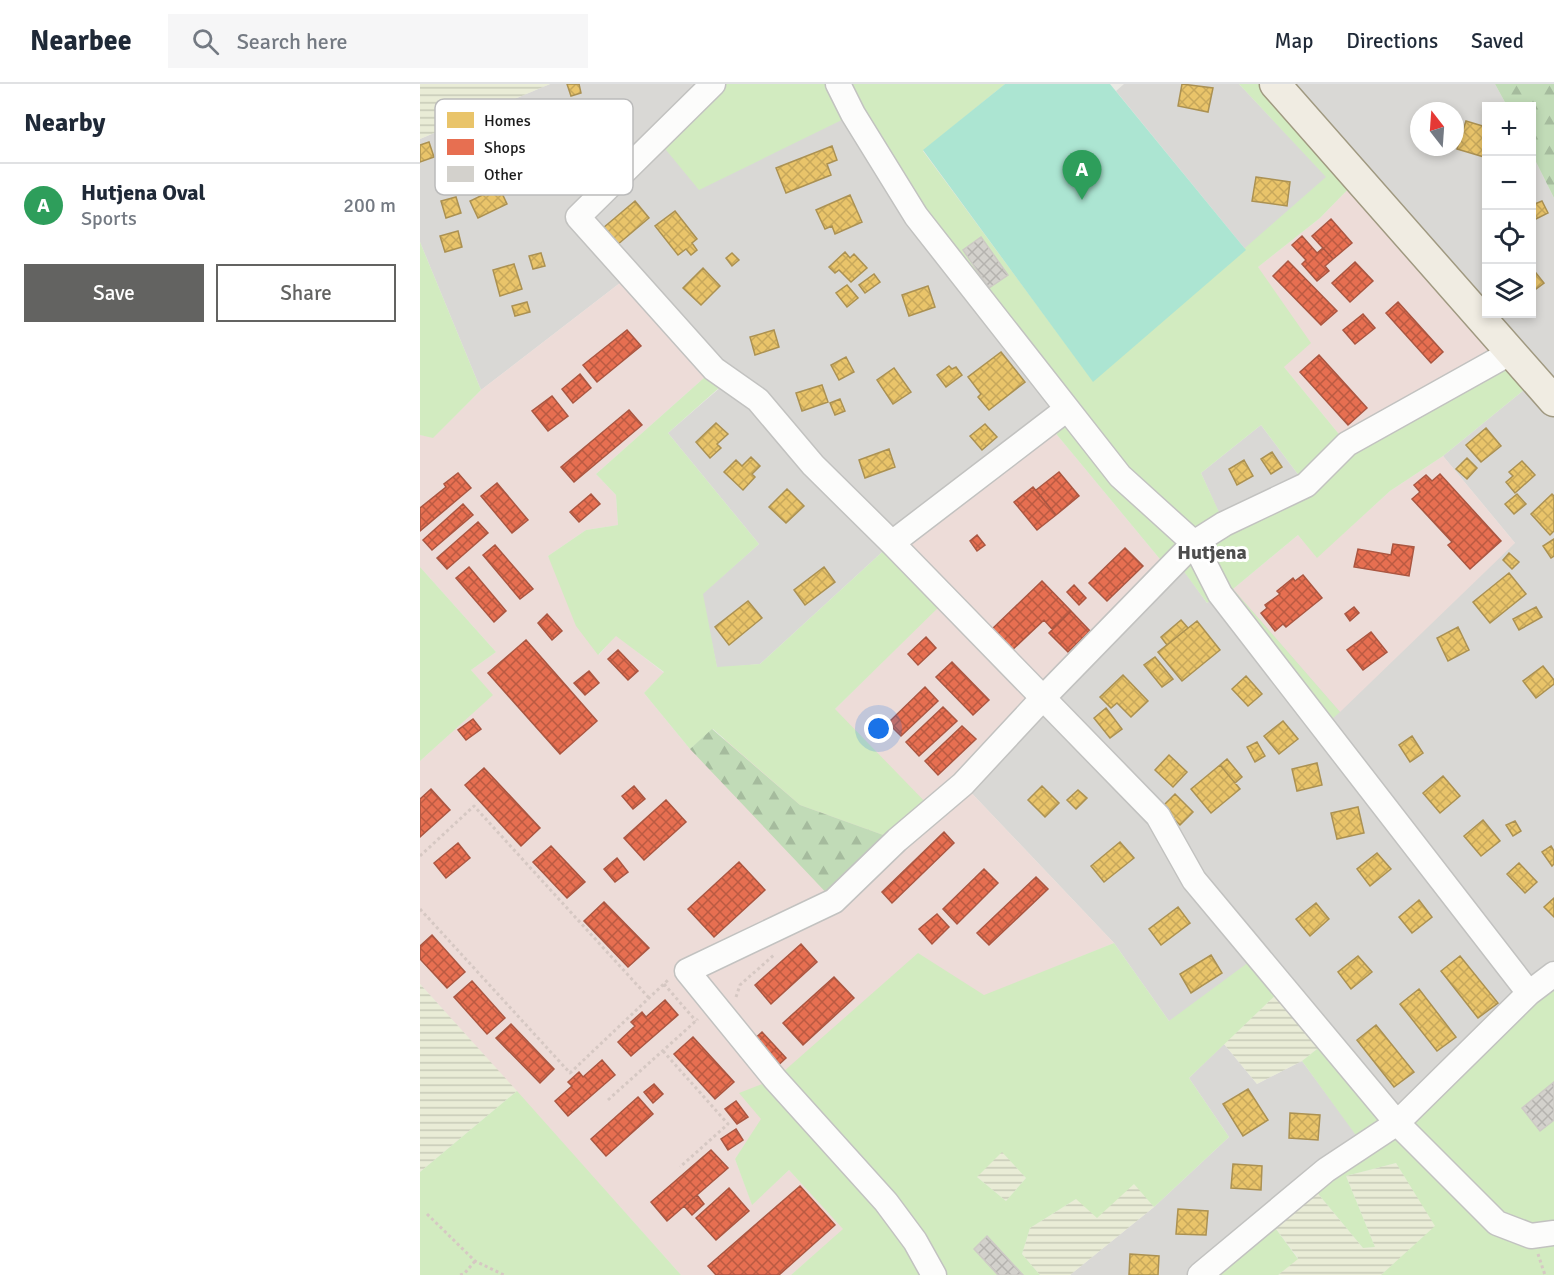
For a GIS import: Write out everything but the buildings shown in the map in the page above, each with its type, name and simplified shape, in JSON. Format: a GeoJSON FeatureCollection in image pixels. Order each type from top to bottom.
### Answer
{"type":"FeatureCollection","features":[{"type":"Feature","properties":{"kind":"main road"},"geometry":{"type":"LineString","coordinates":[[1275,84],[1554,401]]}},
{"type":"Feature","properties":{"kind":"street"},"geometry":{"type":"LineString","coordinates":[[633,163],[713,84]]}},
{"type":"Feature","properties":{"kind":"street"},"geometry":{"type":"LineString","coordinates":[[838,84],[853,114],[916,216],[1120,476],[1194,543],[1220,594],[1529,993]]}},
{"type":"Feature","properties":{"kind":"street"},"geometry":{"type":"LineString","coordinates":[[600,195],[578,217],[714,369],[758,400],[813,465],[1158,816],[1194,880],[1397,1123],[1497,1223],[1531,1236],[1554,1233]]}},
{"type":"Feature","properties":{"kind":"street"},"geometry":{"type":"LineString","coordinates":[[933,1275],[915,1241],[886,1202],[775,1079],[687,971],[834,900],[897,840],[963,784],[1194,543],[1224,524],[1306,485],[1347,444],[1510,353]]}},
{"type":"Feature","properties":{"kind":"street"},"geometry":{"type":"LineString","coordinates":[[892,543],[1067,409]]}},
{"type":"Feature","properties":{"kind":"street"},"geometry":{"type":"LineString","coordinates":[[1200,1275],[1326,1170],[1397,1123],[1529,993],[1554,974]]}},
{"type":"Feature","properties":{"kind":"path"},"geometry":{"type":"LineString","coordinates":[[420,856],[474,806],[649,998]]}},
{"type":"Feature","properties":{"kind":"path"},"geometry":{"type":"LineString","coordinates":[[420,909],[570,1073],[672,976],[687,971]]}},
{"type":"Feature","properties":{"kind":"path"},"geometry":{"type":"LineString","coordinates":[[734,1029],[732,1007],[740,985],[783,947]]}},
{"type":"Feature","properties":{"kind":"path"},"geometry":{"type":"LineString","coordinates":[[664,984],[696,1021]]}},
{"type":"Feature","properties":{"kind":"path"},"geometry":{"type":"LineString","coordinates":[[608,1100],[715,1005]]}},
{"type":"Feature","properties":{"kind":"path"},"geometry":{"type":"LineString","coordinates":[[663,1051],[728,1124],[680,1167]]}},
{"type":"Feature","properties":{"kind":"path"},"geometry":{"type":"LineString","coordinates":[[427,1214],[476,1261],[504,1275]]}},
{"type":"Feature","properties":{"kind":"path"},"geometry":{"type":"LineString","coordinates":[[460,1275],[476,1261]]}},
{"type":"Feature","properties":{"kind":"shaded area"},"geometry":{"type":"Polygon","coordinates":[[[550,84],[713,84],[853,114],[1067,409],[892,543],[760,664],[717,668],[702,594],[759,544],[668,433],[729,380],[629,276],[481,390],[420,242],[420,139],[435,133],[435,195],[633,195],[633,99],[515,99],[550,84]]]}},
{"type":"Feature","properties":{"kind":"shaded area"},"geometry":{"type":"Polygon","coordinates":[[[1124,84],[1239,84],[1327,177],[1246,250],[1116,91],[1124,84]]]}},
{"type":"Feature","properties":{"kind":"shaded area"},"geometry":{"type":"Polygon","coordinates":[[[1275,84],[1495,84],[1505,102],[1482,102],[1482,318],[1536,318],[1536,162],[1554,198],[1554,974],[1397,1123],[1283,988],[1169,1021],[1114,943],[963,784],[1177,561],[1207,603],[1220,594],[1515,543],[1443,456],[1535,381],[1275,84]]]}},
{"type":"Feature","properties":{"kind":"shaded area"},"geometry":{"type":"Polygon","coordinates":[[[1358,179],[1510,353],[1347,444],[1284,367],[1258,267],[1320,218],[1358,179]]]}},
{"type":"Feature","properties":{"kind":"shaded area"},"geometry":{"type":"Polygon","coordinates":[[[629,276],[714,369],[596,474],[616,495],[618,525],[586,530],[548,556],[599,655],[616,635],[664,673],[644,693],[690,749],[835,709],[946,599],[892,543],[1048,424],[1169,570],[963,784],[1114,943],[984,996],[762,1119],[735,1159],[752,1204],[789,1170],[844,1229],[791,1275],[681,1275],[420,984],[420,761],[492,695],[471,670],[496,652],[420,567],[420,435],[433,437],[481,390],[629,276]]]}},
{"type":"Feature","properties":{"kind":"shaded area"},"geometry":{"type":"Polygon","coordinates":[[[1261,425],[1306,485],[1224,524],[1201,473],[1261,425]]]}},
{"type":"Feature","properties":{"kind":"shaded area"},"geometry":{"type":"Polygon","coordinates":[[[1443,456],[1515,543],[1340,712],[1233,589],[1298,535],[1317,557],[1390,491],[1443,456]]]}},
{"type":"Feature","properties":{"kind":"shaded area"},"geometry":{"type":"Polygon","coordinates":[[[1224,1044],[1257,1084],[1302,1061],[1364,1145],[1200,1275],[1070,1275],[1154,1207],[1229,1137],[1189,1078],[1224,1044]]]}},
{"type":"Feature","properties":{"kind":"green space"},"geometry":{"type":"Polygon","coordinates":[[[420,84],[550,84],[515,99],[435,99],[435,133],[420,139],[420,84]]]}},
{"type":"Feature","properties":{"kind":"green space"},"geometry":{"type":"Polygon","coordinates":[[[713,84],[1005,84],[923,151],[1093,381],[1326,177],[1239,84],[1275,84],[1358,179],[1320,218],[1258,267],[1311,343],[1284,367],[1347,444],[1510,353],[1535,381],[1443,456],[1390,491],[1317,558],[1298,535],[1233,589],[1340,712],[1323,727],[1220,594],[1207,603],[1177,562],[1169,570],[1048,424],[1067,409],[854,114],[699,190],[657,139],[713,84]],[[1261,425],[1201,473],[1224,523],[1306,485],[1261,425]]]}},
{"type":"Feature","properties":{"kind":"green space"},"geometry":{"type":"Polygon","coordinates":[[[1005,84],[1110,84],[1246,250],[1093,382],[923,150],[1005,84]]]}},
{"type":"Feature","properties":{"kind":"green space"},"geometry":{"type":"Polygon","coordinates":[[[1495,84],[1554,84],[1554,198],[1536,162],[1536,102],[1505,102],[1495,84]]]}},
{"type":"Feature","properties":{"kind":"green space"},"geometry":{"type":"Polygon","coordinates":[[[420,242],[481,390],[433,438],[420,435],[420,242]]]}},
{"type":"Feature","properties":{"kind":"green space"},"geometry":{"type":"Polygon","coordinates":[[[714,369],[729,379],[668,433],[759,544],[703,594],[717,667],[760,664],[892,543],[947,599],[835,709],[934,811],[897,840],[800,805],[713,729],[690,749],[644,693],[664,672],[616,636],[598,655],[576,626],[548,556],[586,530],[618,525],[616,495],[596,474],[714,369]]]}},
{"type":"Feature","properties":{"kind":"green space"},"geometry":{"type":"Polygon","coordinates":[[[420,567],[496,652],[471,670],[493,695],[420,761],[420,567]]]}},
{"type":"Feature","properties":{"kind":"green space"},"geometry":{"type":"Polygon","coordinates":[[[712,729],[800,805],[897,840],[834,901],[690,749],[712,729]]]}},
{"type":"Feature","properties":{"kind":"green space"},"geometry":{"type":"Polygon","coordinates":[[[1114,943],[1169,1021],[1257,956],[1283,988],[1189,1078],[1229,1137],[1154,1207],[1134,1184],[1097,1218],[1076,1199],[1030,1228],[1022,1254],[1040,1275],[791,1275],[843,1229],[789,1170],[752,1205],[735,1159],[761,1119],[739,1093],[775,1079],[918,953],[984,995],[1114,943]],[[1002,1152],[977,1177],[1006,1201],[1026,1178],[1002,1152]]]}},
{"type":"Feature","properties":{"kind":"green space"},"geometry":{"type":"Polygon","coordinates":[[[1554,974],[1554,1275],[1381,1275],[1435,1226],[1396,1163],[1346,1176],[1375,1247],[1363,1248],[1310,1184],[1363,1145],[1302,1061],[1327,1041],[1397,1123],[1554,974]]]}},
{"type":"Feature","properties":{"kind":"green space"},"geometry":{"type":"Polygon","coordinates":[[[420,984],[517,1091],[420,1172],[420,984]]]}},
{"type":"Feature","properties":{"kind":"green space"},"geometry":{"type":"Polygon","coordinates":[[[1283,988],[1327,1041],[1302,1061],[1257,1084],[1224,1044],[1283,988]]]}},
{"type":"Feature","properties":{"kind":"green space"},"geometry":{"type":"Polygon","coordinates":[[[517,1091],[681,1275],[420,1275],[420,1172],[517,1091]]]}},
{"type":"Feature","properties":{"kind":"green space"},"geometry":{"type":"Polygon","coordinates":[[[1002,1151],[1026,1178],[1006,1201],[976,1176],[1002,1151]]]}},
{"type":"Feature","properties":{"kind":"green space"},"geometry":{"type":"Polygon","coordinates":[[[1396,1163],[1436,1226],[1381,1275],[1278,1275],[1298,1258],[1268,1218],[1310,1184],[1363,1248],[1375,1247],[1346,1176],[1396,1163]]]}},
{"type":"Feature","properties":{"kind":"green space"},"geometry":{"type":"Polygon","coordinates":[[[1134,1183],[1154,1207],[1070,1275],[1040,1275],[1022,1254],[1030,1228],[1076,1199],[1134,1183]]]}},
{"type":"Feature","properties":{"kind":"green space"},"geometry":{"type":"Polygon","coordinates":[[[1268,1218],[1298,1259],[1278,1275],[1200,1275],[1268,1218]]]}},
{"type":"Feature","properties":{"kind":"place","name":"Hutjena Oval"},"geometry":{"type":"Point","coordinates":[1082,200]}},
{"type":"Feature","properties":{"kind":"district","name":"Hutjena"},"geometry":{"type":"Point","coordinates":[1212,552]}}]}
